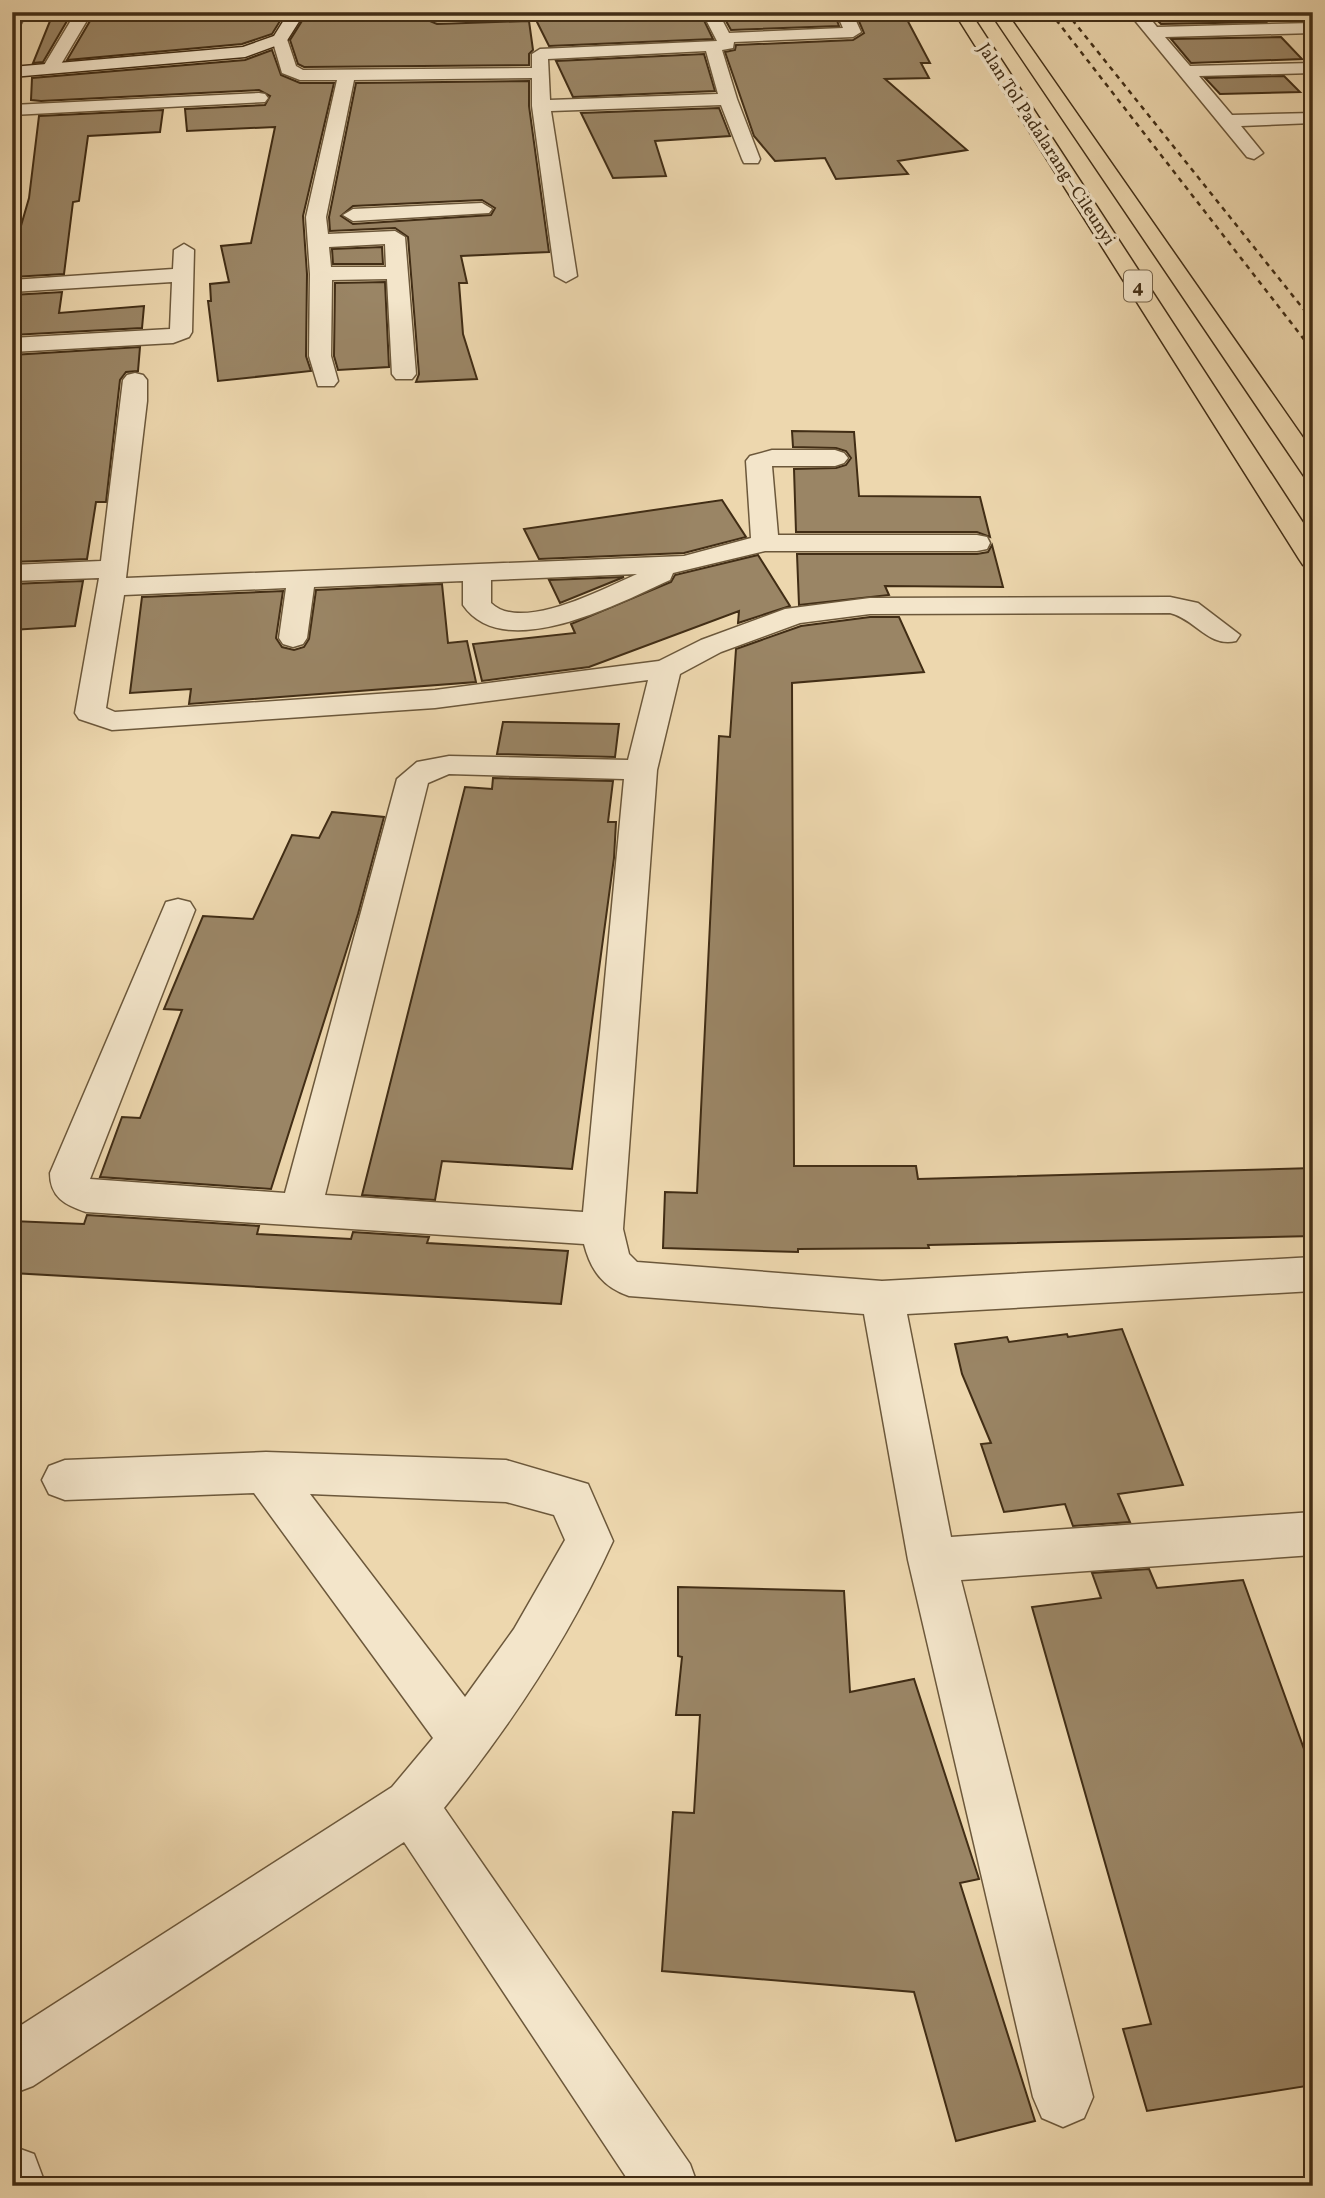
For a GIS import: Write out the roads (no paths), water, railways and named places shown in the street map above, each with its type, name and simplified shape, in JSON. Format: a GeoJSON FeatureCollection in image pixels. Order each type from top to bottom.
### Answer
{"type":"FeatureCollection","features":[{"type":"Feature","properties":{"kind":"highway","name":"Jalan Tol Padalarang–Cileunyi"},"geometry":{"type":"LineString","coordinates":[[962,12],[1313,559]]}},
{"type":"Feature","properties":{"kind":"highway","name":"Jalan Tol Padalarang–Cileunyi"},"geometry":{"type":"LineString","coordinates":[[998,12],[1313,471]]}},
{"type":"Feature","properties":{"kind":"street"},"geometry":{"type":"LineString","coordinates":[[12,26],[19,12]]}},
{"type":"Feature","properties":{"kind":"street"},"geometry":{"type":"LineString","coordinates":[[51,67],[84,12]]}},
{"type":"Feature","properties":{"kind":"street"},"geometry":{"type":"LineString","coordinates":[[16,70],[214,57],[245,52],[280,39],[297,12]]}},
{"type":"Feature","properties":{"kind":"street"},"geometry":{"type":"LineString","coordinates":[[710,12],[728,99],[751,159]]}},
{"type":"Feature","properties":{"kind":"street"},"geometry":{"type":"LineString","coordinates":[[430,19],[718,42],[853,32],[844,12]]}},
{"type":"Feature","properties":{"kind":"street"},"geometry":{"type":"LineString","coordinates":[[1136,12],[1254,153]]}},
{"type":"Feature","properties":{"kind":"street"},"geometry":{"type":"LineString","coordinates":[[1152,32],[1313,28]]}},
{"type":"Feature","properties":{"kind":"street"},"geometry":{"type":"LineString","coordinates":[[547,29],[538,73],[566,276]]}},
{"type":"Feature","properties":{"kind":"street"},"geometry":{"type":"LineString","coordinates":[[280,39],[291,73],[346,76],[538,73]]}},
{"type":"Feature","properties":{"kind":"street"},"geometry":{"type":"LineString","coordinates":[[412,74],[422,51]]}},
{"type":"Feature","properties":{"kind":"street"},"geometry":{"type":"LineString","coordinates":[[1184,71],[1313,68]]}},
{"type":"Feature","properties":{"kind":"street"},"geometry":{"type":"LineString","coordinates":[[326,381],[319,335],[321,274],[316,217],[346,76]]}},
{"type":"Feature","properties":{"kind":"street"},"geometry":{"type":"LineString","coordinates":[[12,110],[259,98]]}},
{"type":"Feature","properties":{"kind":"street"},"geometry":{"type":"LineString","coordinates":[[541,106],[728,99]]}},
{"type":"Feature","properties":{"kind":"street"},"geometry":{"type":"LineString","coordinates":[[1225,121],[1313,118]]}},
{"type":"Feature","properties":{"kind":"street"},"geometry":{"type":"LineString","coordinates":[[316,217],[482,209]]}},
{"type":"Feature","properties":{"kind":"street"},"geometry":{"type":"LineString","coordinates":[[318,241],[395,237],[404,374]]}},
{"type":"Feature","properties":{"kind":"street"},"geometry":{"type":"LineString","coordinates":[[12,345],[173,336],[181,332],[184,250]]}},
{"type":"Feature","properties":{"kind":"street"},"geometry":{"type":"LineString","coordinates":[[321,274],[396,273]]}},
{"type":"Feature","properties":{"kind":"street"},"geometry":{"type":"LineString","coordinates":[[12,286],[183,275]]}},
{"type":"Feature","properties":{"kind":"street"},"geometry":{"type":"LineString","coordinates":[[135,380],[134,430],[90,713],[112,721],[435,699],[666,669],[711,646],[794,615],[870,606],[1170,605],[1188,609],[1226,635]]}},
{"type":"Feature","properties":{"kind":"street"},"geometry":{"type":"LineString","coordinates":[[765,543],[759,461],[772,458],[835,458]]}},
{"type":"Feature","properties":{"kind":"street"},"geometry":{"type":"LineString","coordinates":[[477,574],[477,605],[491,618],[516,621],[547,618],[589,604],[684,564],[765,543],[977,543]]}},
{"type":"Feature","properties":{"kind":"street"},"geometry":{"type":"LineString","coordinates":[[12,573],[113,578],[301,577],[477,574],[684,564]]}},
{"type":"Feature","properties":{"kind":"street"},"geometry":{"type":"LineString","coordinates":[[293,638],[301,577]]}},
{"type":"Feature","properties":{"kind":"street"},"geometry":{"type":"LineString","coordinates":[[666,669],[641,769],[602,1229],[608,1258],[614,1271],[629,1279],[882,1298],[1313,1274]]}},
{"type":"Feature","properties":{"kind":"street"},"geometry":{"type":"LineString","coordinates":[[301,1211],[413,779],[428,769],[449,765],[641,769]]}},
{"type":"Feature","properties":{"kind":"street"},"geometry":{"type":"LineString","coordinates":[[178,911],[70,1173],[70,1186],[86,1196],[602,1229]]}},
{"type":"Feature","properties":{"kind":"street"},"geometry":{"type":"LineString","coordinates":[[882,1298],[932,1560],[1063,2097]]}},
{"type":"Feature","properties":{"kind":"street"},"geometry":{"type":"LineString","coordinates":[[265,1472],[466,1740]]}},
{"type":"Feature","properties":{"kind":"street"},"geometry":{"type":"LineString","coordinates":[[12,2065],[411,1806],[466,1740],[567,1589],[589,1541],[571,1499],[506,1481],[265,1472],[65,1480]]}},
{"type":"Feature","properties":{"kind":"street"},"geometry":{"type":"LineString","coordinates":[[932,1560],[1310,1540]]}},
{"type":"Feature","properties":{"kind":"street"},"geometry":{"type":"LineString","coordinates":[[411,1806],[667,2186]]}},
{"type":"Feature","properties":{"kind":"street"},"geometry":{"type":"LineString","coordinates":[[12,2176],[16,2186]]}},
{"type":"Feature","properties":{"kind":"railway"},"geometry":{"type":"LineString","coordinates":[[1050,12],[1313,351]]}},
{"type":"Feature","properties":{"kind":"railway"},"geometry":{"type":"LineString","coordinates":[[1066,12],[1313,321]]}}]}
